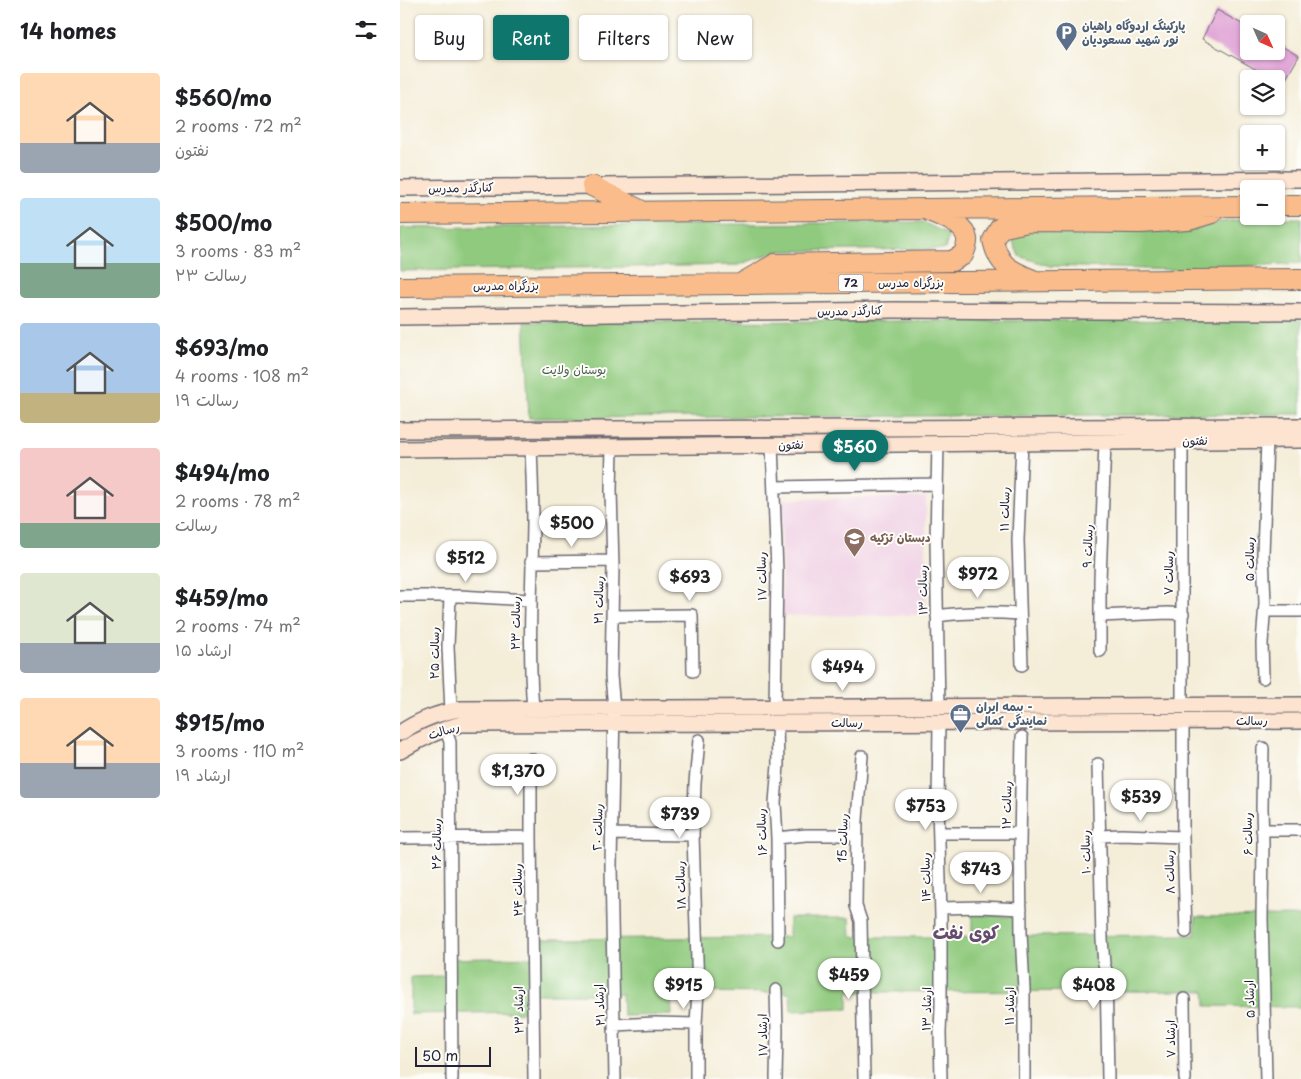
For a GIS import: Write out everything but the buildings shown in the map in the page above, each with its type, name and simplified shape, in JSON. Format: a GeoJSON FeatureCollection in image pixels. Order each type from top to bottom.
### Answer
{"type":"FeatureCollection","features":[{"type":"Feature","properties":{"kind":"highway"},"geometry":{"type":"LineString","coordinates":[[592,186],[644,212]]}},
{"type":"Feature","properties":{"kind":"highway"},"geometry":{"type":"LineString","coordinates":[[1285,205],[1301,205]]}},
{"type":"Feature","properties":{"kind":"highway"},"geometry":{"type":"LineString","coordinates":[[400,214],[1240,206]]}},
{"type":"Feature","properties":{"kind":"highway"},"geometry":{"type":"LineString","coordinates":[[1038,282],[1008,269],[1000,259],[993,240],[1000,228],[1028,222],[1140,223],[1189,220],[1240,207]]}},
{"type":"Feature","properties":{"kind":"highway"},"geometry":{"type":"LineString","coordinates":[[741,284],[775,264],[952,261],[963,255],[968,240],[963,229],[951,220],[925,209]]}},
{"type":"Feature","properties":{"kind":"highway"},"geometry":{"type":"LineString","coordinates":[[1241,279],[1301,291]]}},
{"type":"Feature","properties":{"kind":"highway","name":"بزرگراه مدرس"},"geometry":{"type":"LineString","coordinates":[[400,287],[1301,279]]}},
{"type":"Feature","properties":{"kind":"street","name":"کنارگذر مدرس"},"geometry":{"type":"LineString","coordinates":[[400,188],[1301,179]]}},
{"type":"Feature","properties":{"kind":"street","name":"کنارگذر مدرس"},"geometry":{"type":"LineString","coordinates":[[400,317],[893,310],[1301,312]]}},
{"type":"Feature","properties":{"kind":"street","name":"نفتون"},"geometry":{"type":"LineString","coordinates":[[400,430],[861,428],[1141,434],[1301,426]]}},
{"type":"Feature","properties":{"kind":"street"},"geometry":{"type":"LineString","coordinates":[[861,428],[862,444]]}},
{"type":"Feature","properties":{"kind":"street","name":"نفتون"},"geometry":{"type":"LineString","coordinates":[[400,449],[1105,442],[1141,434],[1182,441],[1301,440]]}},
{"type":"Feature","properties":{"kind":"street","name":"رسالت ۵"},"geometry":{"type":"LineString","coordinates":[[1263,678],[1263,554],[1266,440]]}},
{"type":"Feature","properties":{"kind":"street","name":"رسالت ۷"},"geometry":{"type":"LineString","coordinates":[[1182,441],[1182,705]]}},
{"type":"Feature","properties":{"kind":"street","name":"رسالت ۱۱"},"geometry":{"type":"LineString","coordinates":[[1022,442],[1018,540],[1022,665]]}},
{"type":"Feature","properties":{"kind":"street","name":"رسالت ۹"},"geometry":{"type":"LineString","coordinates":[[1100,651],[1100,580],[1105,442]]}},
{"type":"Feature","properties":{"kind":"street","name":"رسالت ۱۳"},"geometry":{"type":"LineString","coordinates":[[938,443],[936,542],[939,706]]}},
{"type":"Feature","properties":{"kind":"street","name":"رسالت ۱۷"},"geometry":{"type":"LineString","coordinates":[[772,445],[777,571],[775,708]]}},
{"type":"Feature","properties":{"kind":"street","name":"رسالت ۲۱"},"geometry":{"type":"LineString","coordinates":[[612,447],[611,676],[614,708],[613,724]]}},
{"type":"Feature","properties":{"kind":"street","name":"رسالت ۲۳"},"geometry":{"type":"LineString","coordinates":[[531,448],[530,676],[532,709]]}},
{"type":"Feature","properties":{"kind":"street"},"geometry":{"type":"LineString","coordinates":[[774,487],[937,484]]}},
{"type":"Feature","properties":{"kind":"street"},"geometry":{"type":"LineString","coordinates":[[531,562],[613,561]]}},
{"type":"Feature","properties":{"kind":"street"},"geometry":{"type":"LineString","coordinates":[[400,596],[450,596],[530,600]]}},
{"type":"Feature","properties":{"kind":"street","name":"رسالت ۲۵"},"geometry":{"type":"LineString","coordinates":[[450,596],[448,647],[450,711]]}},
{"type":"Feature","properties":{"kind":"street"},"geometry":{"type":"LineString","coordinates":[[1264,611],[1301,611]]}},
{"type":"Feature","properties":{"kind":"street"},"geometry":{"type":"LineString","coordinates":[[937,616],[993,612],[1020,614]]}},
{"type":"Feature","properties":{"kind":"street"},"geometry":{"type":"LineString","coordinates":[[1100,616],[1183,614]]}},
{"type":"Feature","properties":{"kind":"street"},"geometry":{"type":"LineString","coordinates":[[612,616],[692,615],[693,671]]}},
{"type":"Feature","properties":{"kind":"street","name":"رسالت"},"geometry":{"type":"LineString","coordinates":[[400,733],[432,716],[458,709],[1301,704]]}},
{"type":"Feature","properties":{"kind":"street"},"geometry":{"type":"LineString","coordinates":[[1182,705],[1183,722]]}},
{"type":"Feature","properties":{"kind":"street"},"geometry":{"type":"LineString","coordinates":[[939,706],[939,722]]}},
{"type":"Feature","properties":{"kind":"street"},"geometry":{"type":"LineString","coordinates":[[752,708],[752,723]]}},
{"type":"Feature","properties":{"kind":"street","name":"رسالت"},"geometry":{"type":"LineString","coordinates":[[400,751],[422,738],[445,728],[461,724],[1301,721]]}},
{"type":"Feature","properties":{"kind":"street","name":"رسالت ۱۴"},"geometry":{"type":"LineString","coordinates":[[939,722],[938,805],[941,940]]}},
{"type":"Feature","properties":{"kind":"street","name":"رسالت ۸"},"geometry":{"type":"LineString","coordinates":[[1183,722],[1183,837],[1186,932]]}},
{"type":"Feature","properties":{"kind":"street","name":"رسالت ۱۶"},"geometry":{"type":"LineString","coordinates":[[777,723],[778,765],[775,803],[778,940]]}},
{"type":"Feature","properties":{"kind":"street","name":"رسالت ٢٠"},"geometry":{"type":"LineString","coordinates":[[612,931],[613,724]]}},
{"type":"Feature","properties":{"kind":"street","name":"رسالت ۲۶"},"geometry":{"type":"LineString","coordinates":[[445,728],[450,742],[452,1079]]}},
{"type":"Feature","properties":{"kind":"street","name":"رسالت ۱۲"},"geometry":{"type":"LineString","coordinates":[[1021,933],[1020,833],[1022,737]]}},
{"type":"Feature","properties":{"kind":"street","name":"رسالت ۱۸"},"geometry":{"type":"LineString","coordinates":[[696,1079],[698,991],[693,835],[695,783],[700,740]]}},
{"type":"Feature","properties":{"kind":"street","name":"رسالت ۶"},"geometry":{"type":"LineString","coordinates":[[1262,919],[1263,748]]}},
{"type":"Feature","properties":{"kind":"street","name":"رسالت 15"},"geometry":{"type":"LineString","coordinates":[[862,756],[856,835],[856,906],[861,921],[864,1079]]}},
{"type":"Feature","properties":{"kind":"street","name":"رسالت ۲۴"},"geometry":{"type":"LineString","coordinates":[[531,759],[532,942]]}},
{"type":"Feature","properties":{"kind":"street","name":"رسالت ۱۰"},"geometry":{"type":"LineString","coordinates":[[1098,764],[1102,939],[1106,970],[1108,1079]]}},
{"type":"Feature","properties":{"kind":"street"},"geometry":{"type":"LineString","coordinates":[[1262,830],[1301,830]]}},
{"type":"Feature","properties":{"kind":"street"},"geometry":{"type":"LineString","coordinates":[[939,834],[1020,833]]}},
{"type":"Feature","properties":{"kind":"street"},"geometry":{"type":"LineString","coordinates":[[612,834],[693,835]]}},
{"type":"Feature","properties":{"kind":"street"},"geometry":{"type":"LineString","coordinates":[[400,838],[531,835]]}},
{"type":"Feature","properties":{"kind":"street"},"geometry":{"type":"LineString","coordinates":[[777,838],[806,835],[856,835]]}},
{"type":"Feature","properties":{"kind":"street"},"geometry":{"type":"LineString","coordinates":[[1100,836],[1183,837]]}},
{"type":"Feature","properties":{"kind":"street"},"geometry":{"type":"LineString","coordinates":[[940,908],[981,907],[1021,909]]}},
{"type":"Feature","properties":{"kind":"street","name":"ارشاد ۵"},"geometry":{"type":"LineString","coordinates":[[1262,919],[1266,1079]]}},
{"type":"Feature","properties":{"kind":"street","name":"ارشاد ۲۱"},"geometry":{"type":"LineString","coordinates":[[612,931],[615,1079]]}},
{"type":"Feature","properties":{"kind":"street","name":"ارشاد ۱۱"},"geometry":{"type":"LineString","coordinates":[[1021,933],[1024,1079]]}},
{"type":"Feature","properties":{"kind":"street","name":"ارشاد ۱۳"},"geometry":{"type":"LineString","coordinates":[[941,940],[941,1079]]}},
{"type":"Feature","properties":{"kind":"street","name":"ارشاد ۲۳"},"geometry":{"type":"LineString","coordinates":[[532,942],[534,1079]]}},
{"type":"Feature","properties":{"kind":"street","name":"ارشاد ۱۷"},"geometry":{"type":"LineString","coordinates":[[776,990],[776,1079]]}},
{"type":"Feature","properties":{"kind":"street","name":"ارشاد ۷"},"geometry":{"type":"LineString","coordinates":[[1184,999],[1185,1079]]}},
{"type":"Feature","properties":{"kind":"street"},"geometry":{"type":"LineString","coordinates":[[614,1025],[696,1024]]}},
{"type":"Feature","properties":{"kind":"shaded area","name":"دبستان تزکیه"},"geometry":{"type":"Polygon","coordinates":[[[926,497],[926,615],[782,616],[782,499],[926,497]]]}},
{"type":"Feature","properties":{"kind":"green space"},"geometry":{"type":"Polygon","coordinates":[[[1285,218],[1301,218],[1301,263],[1178,270],[1050,266],[1019,256],[1011,237],[1031,229],[1187,232],[1220,222],[1240,220],[1240,225],[1285,225],[1285,218]]]}},
{"type":"Feature","properties":{"kind":"green space"},"geometry":{"type":"Polygon","coordinates":[[[923,222],[949,235],[945,249],[778,251],[738,265],[400,271],[400,228],[923,222]]]}},
{"type":"Feature","properties":{"kind":"green space","name":"بوستان ولایت"},"geometry":{"type":"Polygon","coordinates":[[[1301,320],[1301,414],[529,418],[524,322],[1301,320]]]}},
{"type":"Feature","properties":{"kind":"green space"},"geometry":{"type":"Polygon","coordinates":[[[972,914],[1015,917],[1015,936],[1195,935],[1196,917],[1301,916],[1301,1007],[1206,1006],[1205,991],[848,992],[848,1009],[791,1011],[790,993],[671,992],[672,1015],[623,1016],[622,994],[526,994],[526,1012],[411,1014],[411,977],[444,976],[443,959],[538,957],[539,939],[789,937],[789,918],[850,918],[851,937],[972,937],[972,914]]]}},
{"type":"Feature","properties":{"kind":"place","name":"پارکینگ اردوگاه راهیان نور شهید مسعودیان"},"geometry":{"type":"Point","coordinates":[1066,52]}},
{"type":"Feature","properties":{"kind":"place","name":"دبستان تزکیه"},"geometry":{"type":"Point","coordinates":[854,557]}},
{"type":"Feature","properties":{"kind":"place","name":"بیمه ایران - نمایندگى کمالى"},"geometry":{"type":"Point","coordinates":[960,733]}},
{"type":"Feature","properties":{"kind":"district","name":"کوی نفت"},"geometry":{"type":"Point","coordinates":[966,933]}}]}
